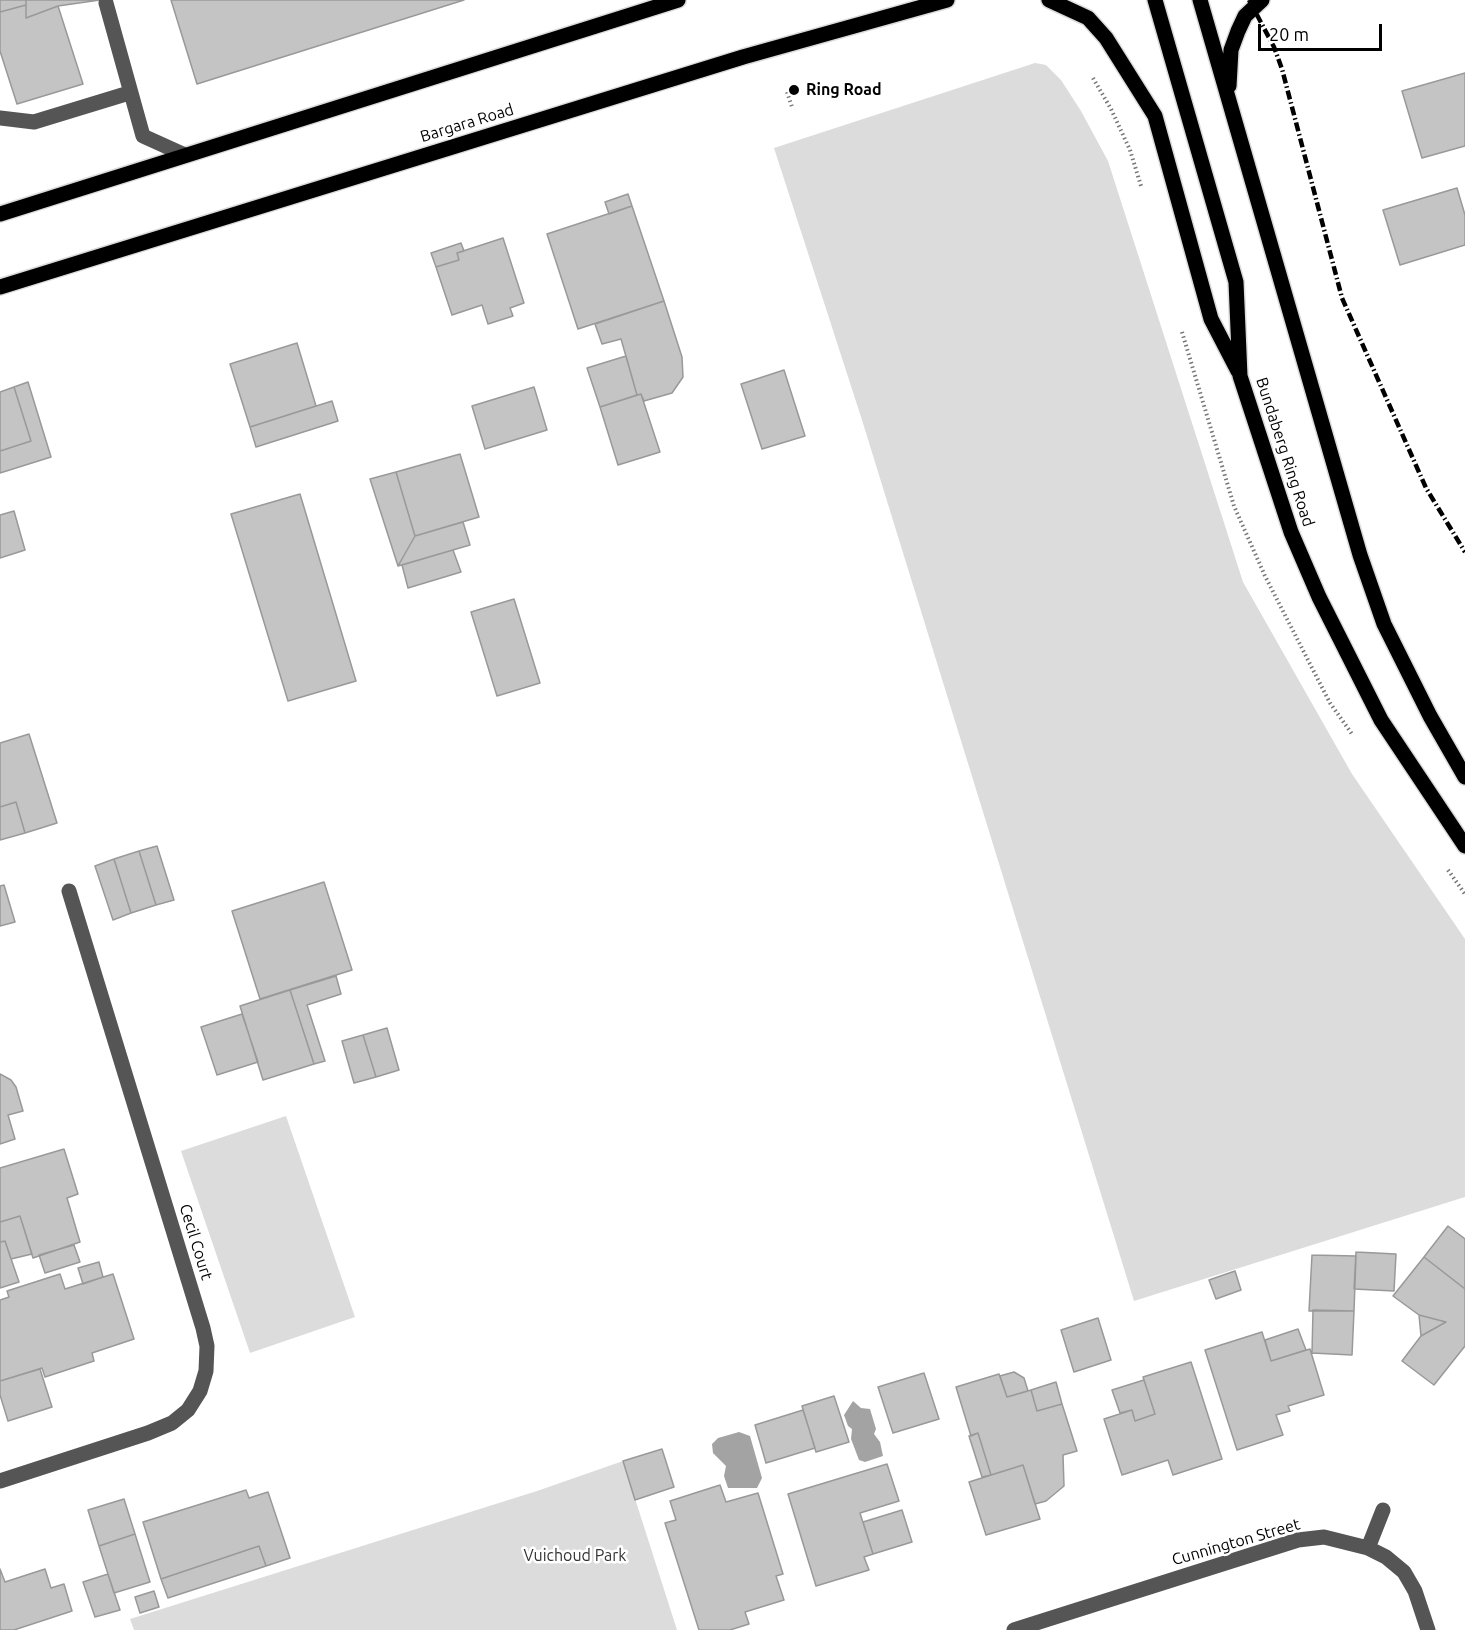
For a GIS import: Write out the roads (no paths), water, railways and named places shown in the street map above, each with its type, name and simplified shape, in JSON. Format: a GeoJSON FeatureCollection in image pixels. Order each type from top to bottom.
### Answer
{"type":"FeatureCollection","features":[{"type":"Feature","properties":{"kind":"main road"},"geometry":{"type":"LineString","coordinates":[[0,214],[678,0]]}},
{"type":"Feature","properties":{"kind":"main road","name":"Bargara Road"},"geometry":{"type":"LineString","coordinates":[[0,287],[733,60],[947,0]]}},
{"type":"Feature","properties":{"kind":"main road"},"geometry":{"type":"LineString","coordinates":[[1049,0],[1088,18],[1106,38],[1155,116],[1211,319],[1240,376]]}},
{"type":"Feature","properties":{"kind":"main road","name":"Bundaberg Ring Road"},"geometry":{"type":"LineString","coordinates":[[1155,0],[1236,282],[1240,376],[1291,532],[1324,607],[1381,720],[1465,846]]}},
{"type":"Feature","properties":{"kind":"main road"},"geometry":{"type":"LineString","coordinates":[[1200,0],[1332,467],[1384,624],[1430,716],[1465,777]]}},
{"type":"Feature","properties":{"kind":"main road"},"geometry":{"type":"LineString","coordinates":[[1229,106],[1231,50],[1245,16],[1262,0]]}},
{"type":"Feature","properties":{"kind":"street"},"geometry":{"type":"LineString","coordinates":[[106,3],[129,93],[143,136],[184,155]]}},
{"type":"Feature","properties":{"kind":"street"},"geometry":{"type":"LineString","coordinates":[[0,118],[34,122],[129,93]]}},
{"type":"Feature","properties":{"kind":"street","name":"Cecil Court"},"geometry":{"type":"LineString","coordinates":[[0,1481],[148,1434],[172,1424],[188,1410],[194,1401],[200,1391],[206,1371],[207,1346],[203,1328],[69,891]]}},
{"type":"Feature","properties":{"kind":"street"},"geometry":{"type":"LineString","coordinates":[[1368,1548],[1383,1510]]}},
{"type":"Feature","properties":{"kind":"street","name":"Cunnington Street"},"geometry":{"type":"LineString","coordinates":[[1014,1630],[1298,1540],[1324,1537],[1368,1548],[1386,1557],[1404,1572],[1415,1591],[1428,1630]]}},
{"type":"Feature","properties":{"kind":"railway"},"geometry":{"type":"LineString","coordinates":[[1249,0],[1274,47],[1282,69],[1342,298],[1426,488],[1465,552]]}},
{"type":"Feature","properties":{"kind":"place","name":"Ring Road"},"geometry":{"type":"Point","coordinates":[794,90]}},
{"type":"Feature","properties":{"kind":"park label","name":"Vuichoud Park"},"geometry":{"type":"Point","coordinates":[575,1556]}}]}
